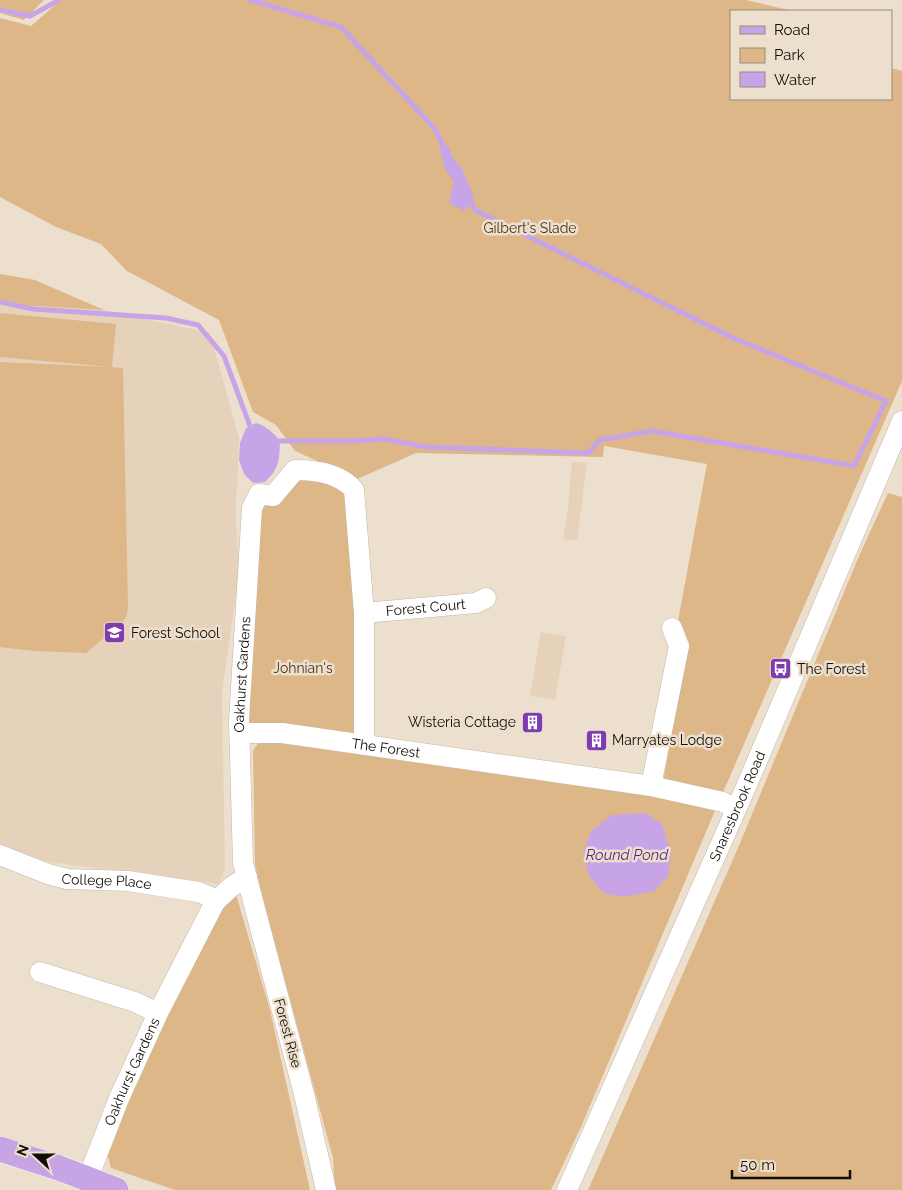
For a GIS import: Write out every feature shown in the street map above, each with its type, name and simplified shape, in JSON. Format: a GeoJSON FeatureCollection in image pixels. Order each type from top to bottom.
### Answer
{"type":"FeatureCollection","features":[{"type":"Feature","properties":{"kind":"main road"},"geometry":{"type":"LineString","coordinates":[[0,1149],[102,1186]]}},
{"type":"Feature","properties":{"kind":"street","name":"Snaresbrook Road"},"geometry":{"type":"LineString","coordinates":[[567,1190],[736,808],[902,421]]}},
{"type":"Feature","properties":{"kind":"street","name":"Oakhurst Gardens"},"geometry":{"type":"LineString","coordinates":[[102,1186],[120,1096],[158,1013],[215,902],[231,886],[247,877],[243,863],[239,733],[252,508],[259,494],[272,496],[295,470],[311,470],[340,478],[354,490],[364,612],[364,745]]}},
{"type":"Feature","properties":{"kind":"street","name":"Forest Court"},"geometry":{"type":"LineString","coordinates":[[364,612],[476,603],[486,598]]}},
{"type":"Feature","properties":{"kind":"street"},"geometry":{"type":"LineString","coordinates":[[651,786],[679,646],[672,628]]}},
{"type":"Feature","properties":{"kind":"street","name":"The Forest"},"geometry":{"type":"LineString","coordinates":[[239,733],[282,733],[651,786],[723,802],[736,808]]}},
{"type":"Feature","properties":{"kind":"street","name":"College Place"},"geometry":{"type":"LineString","coordinates":[[0,855],[48,874],[67,879],[128,881],[198,892],[211,897],[215,902]]}},
{"type":"Feature","properties":{"kind":"street","name":"Forest Rise"},"geometry":{"type":"LineString","coordinates":[[247,877],[304,1094],[326,1190]]}},
{"type":"Feature","properties":{"kind":"street"},"geometry":{"type":"LineString","coordinates":[[40,972],[135,1002],[158,1013]]}},
{"type":"Feature","properties":{"kind":"shaded area","name":"Forest School"},"geometry":{"type":"Polygon","coordinates":[[[0,304],[104,310],[210,333],[239,438],[236,520],[239,573],[222,693],[225,868],[219,884],[49,862],[0,850],[0,304]]]}},
{"type":"Feature","properties":{"kind":"shaded area"},"geometry":{"type":"Polygon","coordinates":[[[572,462],[587,463],[577,541],[563,539],[572,462]]]}},
{"type":"Feature","properties":{"kind":"shaded area"},"geometry":{"type":"Polygon","coordinates":[[[541,632],[566,636],[555,700],[530,696],[541,632]]]}},
{"type":"Feature","properties":{"kind":"green space"},"geometry":{"type":"Polygon","coordinates":[[[0,0],[44,0],[24,20],[0,13],[0,0]]]}},
{"type":"Feature","properties":{"kind":"green space","name":"Gilbert's Slade"},"geometry":{"type":"Polygon","coordinates":[[[61,0],[746,0],[789,10],[730,10],[730,100],[892,100],[892,68],[902,71],[902,381],[714,813],[581,1127],[551,1190],[335,1190],[333,1158],[261,893],[255,864],[253,750],[262,739],[661,794],[687,642],[678,621],[707,464],[604,446],[603,457],[416,453],[357,479],[295,451],[276,425],[253,412],[219,320],[127,271],[101,244],[56,227],[0,197],[0,18],[31,26],[61,0]]]}},
{"type":"Feature","properties":{"kind":"green space"},"geometry":{"type":"Polygon","coordinates":[[[0,274],[35,280],[104,310],[0,304],[0,274]]]}},
{"type":"Feature","properties":{"kind":"green space"},"geometry":{"type":"Polygon","coordinates":[[[0,313],[116,324],[112,367],[123,368],[128,605],[127,615],[123,622],[86,653],[34,651],[0,647],[0,362],[110,367],[0,357],[0,313]]]}},
{"type":"Feature","properties":{"kind":"green space","name":"Johnian's"},"geometry":{"type":"Polygon","coordinates":[[[295,470],[348,483],[364,745],[282,733],[239,720],[252,508],[295,470]]]}},
{"type":"Feature","properties":{"kind":"green space"},"geometry":{"type":"Polygon","coordinates":[[[888,493],[902,497],[902,1190],[588,1190],[738,848],[859,556],[888,493]]]}},
{"type":"Feature","properties":{"kind":"green space"},"geometry":{"type":"Polygon","coordinates":[[[235,891],[270,1010],[310,1190],[175,1190],[111,1168],[107,1153],[140,1066],[220,909],[235,891]]]}},
{"type":"Feature","properties":{"kind":"water"},"geometry":{"type":"Polygon","coordinates":[[[439,145],[448,146],[454,160],[461,166],[473,195],[472,203],[464,211],[449,203],[454,182],[445,169],[439,145]]]}},
{"type":"Feature","properties":{"kind":"water"},"geometry":{"type":"Polygon","coordinates":[[[256,423],[275,435],[280,441],[280,448],[278,463],[274,472],[265,482],[253,483],[244,474],[239,460],[240,443],[246,428],[256,423]]]}},
{"type":"Feature","properties":{"kind":"water","name":"Round Pond"},"geometry":{"type":"Polygon","coordinates":[[[645,813],[662,824],[671,853],[668,876],[654,891],[623,897],[604,893],[589,876],[583,854],[591,831],[612,815],[645,813]]]}},
{"type":"Feature","properties":{"kind":"waterway"},"geometry":{"type":"LineString","coordinates":[[0,10],[30,16],[59,0]]}},
{"type":"Feature","properties":{"kind":"waterway"},"geometry":{"type":"LineString","coordinates":[[250,0],[341,27],[435,129],[445,150]]}},
{"type":"Feature","properties":{"kind":"waterway"},"geometry":{"type":"LineString","coordinates":[[280,441],[385,439],[426,447],[588,453],[600,440],[652,431],[854,466],[886,401],[733,338],[475,210],[469,197]]}},
{"type":"Feature","properties":{"kind":"waterway"},"geometry":{"type":"LineString","coordinates":[[0,302],[33,309],[166,318],[198,325],[224,356],[250,426]]}},
{"type":"Feature","properties":{"kind":"place","name":"Forest School"},"geometry":{"type":"Point","coordinates":[115,633]}},
{"type":"Feature","properties":{"kind":"place","name":"The Forest"},"geometry":{"type":"Point","coordinates":[781,669]}},
{"type":"Feature","properties":{"kind":"place","name":"Wisteria Cottage"},"geometry":{"type":"Point","coordinates":[532,722]}},
{"type":"Feature","properties":{"kind":"place","name":"Marryates Lodge"},"geometry":{"type":"Point","coordinates":[596,740]}}]}
